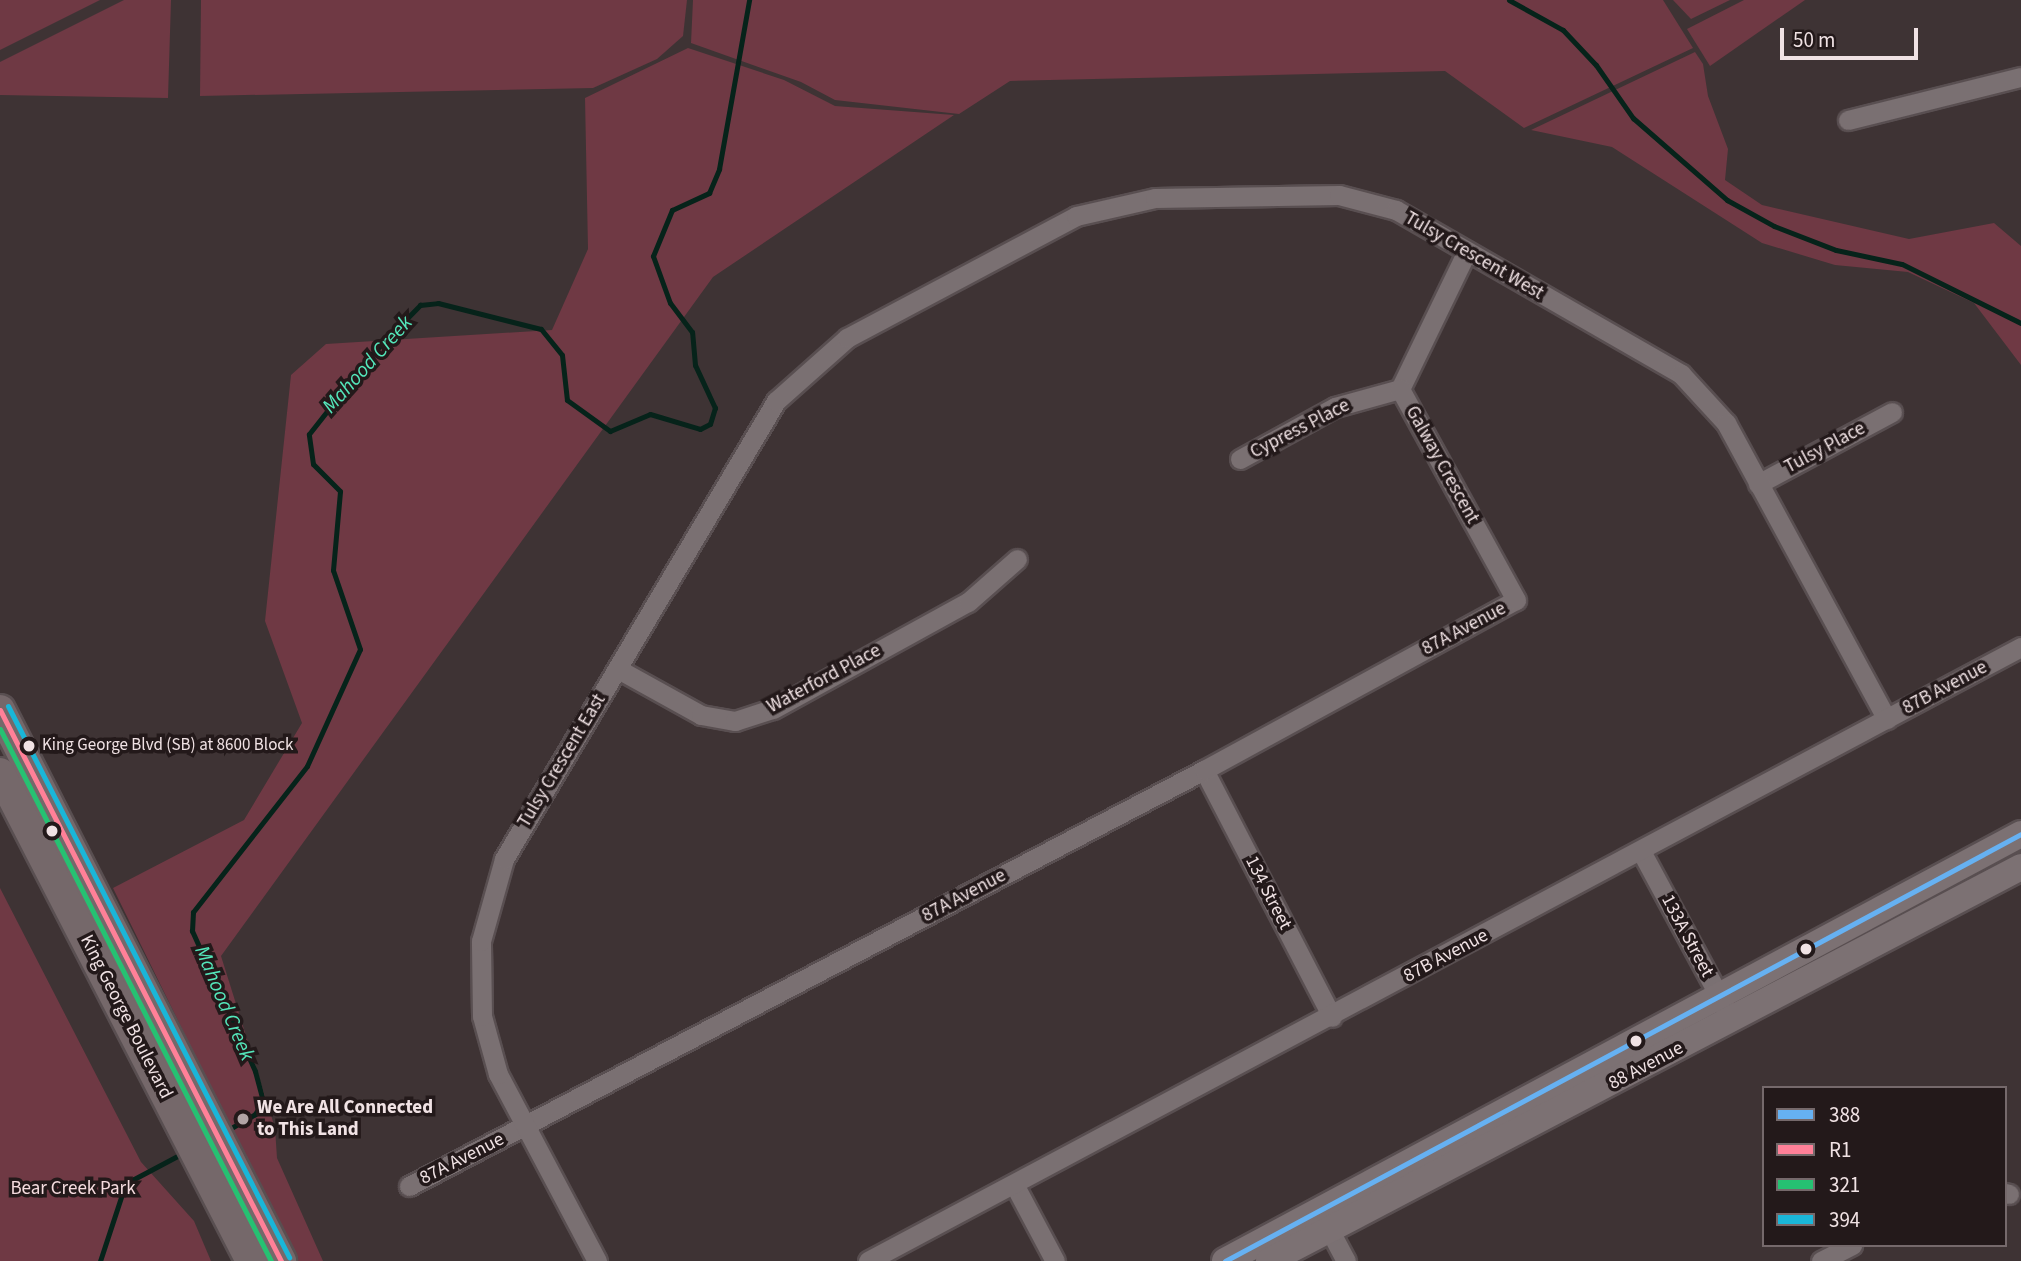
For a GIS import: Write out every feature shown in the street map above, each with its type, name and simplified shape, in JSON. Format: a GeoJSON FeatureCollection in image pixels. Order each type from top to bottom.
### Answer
{"type":"FeatureCollection","features":[{"type":"Feature","properties":{"kind":"main road","name":"King George Boulevard"},"geometry":{"type":"LineString","coordinates":[[0,710],[226,1184],[251,1261]]}},
{"type":"Feature","properties":{"kind":"main road","name":"King George Boulevard"},"geometry":{"type":"LineString","coordinates":[[0,773],[181,1094]]}},
{"type":"Feature","properties":{"kind":"main road","name":"88 Avenue"},"geometry":{"type":"LineString","coordinates":[[1225,1261],[1718,994],[2021,834]]}},
{"type":"Feature","properties":{"kind":"main road","name":"88 Avenue"},"geometry":{"type":"LineString","coordinates":[[1269,1261],[2021,867]]}},
{"type":"Feature","properties":{"kind":"main road","name":"King George Boulevard"},"geometry":{"type":"LineString","coordinates":[[226,1184],[281,1261]]}},
{"type":"Feature","properties":{"kind":"street"},"geometry":{"type":"LineString","coordinates":[[1848,120],[2021,77]]}},
{"type":"Feature","properties":{"kind":"street","name":"Tulsy Crescent West"},"geometry":{"type":"LineString","coordinates":[[876,323],[1076,216],[1155,198],[1339,195],[1396,211],[1681,374],[1726,423],[1887,719]]}},
{"type":"Feature","properties":{"kind":"street","name":"Galway Crescent"},"geometry":{"type":"LineString","coordinates":[[1466,253],[1400,389],[1516,600]]}},
{"type":"Feature","properties":{"kind":"street","name":"Tulsy Crescent East"},"geometry":{"type":"LineString","coordinates":[[597,1261],[498,1074],[482,1016],[481,941],[504,859],[776,401],[847,338],[876,323]]}},
{"type":"Feature","properties":{"kind":"street","name":"Cypress Place"},"geometry":{"type":"LineString","coordinates":[[1240,459],[1335,407],[1400,389]]}},
{"type":"Feature","properties":{"kind":"street","name":"Tulsy Place"},"geometry":{"type":"LineString","coordinates":[[1758,484],[1892,412]]}},
{"type":"Feature","properties":{"kind":"street","name":"Waterford Place"},"geometry":{"type":"LineString","coordinates":[[618,669],[701,715],[735,721],[773,709],[968,602],[1017,559]]}},
{"type":"Feature","properties":{"kind":"street","name":"87A Avenue"},"geometry":{"type":"LineString","coordinates":[[409,1186],[1204,770],[1516,600]]}},
{"type":"Feature","properties":{"kind":"street","name":"87B Avenue"},"geometry":{"type":"LineString","coordinates":[[869,1261],[1332,1017],[2021,647]]}},
{"type":"Feature","properties":{"kind":"street","name":"134 Street"},"geometry":{"type":"LineString","coordinates":[[1204,770],[1332,1017]]}},
{"type":"Feature","properties":{"kind":"street","name":"133A Street"},"geometry":{"type":"LineString","coordinates":[[1641,851],[1732,1020]]}},
{"type":"Feature","properties":{"kind":"street"},"geometry":{"type":"LineString","coordinates":[[1014,1184],[1055,1261]]}},
{"type":"Feature","properties":{"kind":"street"},"geometry":{"type":"LineString","coordinates":[[1329,1229],[1346,1261]]}},
{"type":"Feature","properties":{"kind":"street"},"geometry":{"type":"LineString","coordinates":[[1824,1260],[1848,1247]]}},
{"type":"Feature","properties":{"kind":"green space"},"geometry":{"type":"Polygon","coordinates":[[[0,0],[100,0],[0,50],[0,0]]]}},
{"type":"Feature","properties":{"kind":"green space"},"geometry":{"type":"Polygon","coordinates":[[[124,0],[171,0],[168,98],[0,95],[0,62],[124,0]]]}},
{"type":"Feature","properties":{"kind":"green space"},"geometry":{"type":"Polygon","coordinates":[[[201,0],[687,0],[683,36],[657,59],[593,88],[200,96],[201,0]]]}},
{"type":"Feature","properties":{"kind":"green space"},"geometry":{"type":"Polygon","coordinates":[[[693,0],[1663,0],[1693,48],[1524,128],[1445,71],[1010,81],[959,114],[835,100],[801,82],[691,43],[693,0]]]}},
{"type":"Feature","properties":{"kind":"green space"},"geometry":{"type":"Polygon","coordinates":[[[1673,0],[1730,0],[1691,19],[1673,0]]]}},
{"type":"Feature","properties":{"kind":"green space"},"geometry":{"type":"Polygon","coordinates":[[[1744,0],[1805,0],[1710,66],[1687,29],[1744,0]]]}},
{"type":"Feature","properties":{"kind":"green space"},"geometry":{"type":"Polygon","coordinates":[[[688,48],[784,80],[835,106],[954,115],[713,277],[221,956],[275,1128],[277,1158],[323,1261],[296,1261],[113,888],[244,820],[302,723],[265,621],[291,375],[326,344],[552,330],[588,249],[585,98],[688,48]]]}},
{"type":"Feature","properties":{"kind":"green space"},"geometry":{"type":"Polygon","coordinates":[[[1695,52],[1703,64],[1708,96],[1728,149],[1725,180],[1762,205],[1909,239],[1994,223],[2021,246],[2021,365],[1974,303],[1908,272],[1835,265],[1762,243],[1612,147],[1531,130],[1695,52]]]}},
{"type":"Feature","properties":{"kind":"green space","name":"Bear Creek Park"},"geometry":{"type":"Polygon","coordinates":[[[0,888],[141,1162],[194,1221],[211,1261],[0,1261],[0,888]]]}},
{"type":"Feature","properties":{"kind":"waterway","name":"Mahood Creek"},"geometry":{"type":"LineString","coordinates":[[226,1131],[255,1114],[263,1101],[255,1071],[192,931],[193,912],[307,766],[360,649],[333,570],[340,491],[313,464],[309,434],[372,354],[420,305],[438,303],[541,329],[562,355],[567,400],[610,431],[650,414],[700,429],[710,424],[715,408],[695,365],[692,332],[670,303],[653,256],[672,210],[709,193],[719,169],[749,0]]}},
{"type":"Feature","properties":{"kind":"waterway"},"geometry":{"type":"LineString","coordinates":[[1509,0],[1563,30],[1596,65],[1633,118],[1727,200],[1774,226],[1836,250],[1902,264],[2021,323]]}},
{"type":"Feature","properties":{"kind":"waterway","name":"Mahood Creek"},"geometry":{"type":"LineString","coordinates":[[100,1261],[123,1191],[134,1179],[183,1153]]}},
{"type":"Feature","properties":{"kind":"transit line","name":"394"},"geometry":{"type":"LineString","coordinates":[[8,706],[289,1257]]}},
{"type":"Feature","properties":{"kind":"transit line","name":"R1"},"geometry":{"type":"LineString","coordinates":[[0,710],[281,1261]]}},
{"type":"Feature","properties":{"kind":"transit line","name":"321"},"geometry":{"type":"LineString","coordinates":[[0,729],[271,1261]]}},
{"type":"Feature","properties":{"kind":"transit line","name":"388"},"geometry":{"type":"LineString","coordinates":[[1225,1261],[2021,834]]}},
{"type":"Feature","properties":{"kind":"place","name":"King George Blvd (SB) at 8600 Block"},"geometry":{"type":"Point","coordinates":[29,746]}},
{"type":"Feature","properties":{"kind":"place","name":"We Are All Connected to This Land"},"geometry":{"type":"Point","coordinates":[243,1119]}}]}
